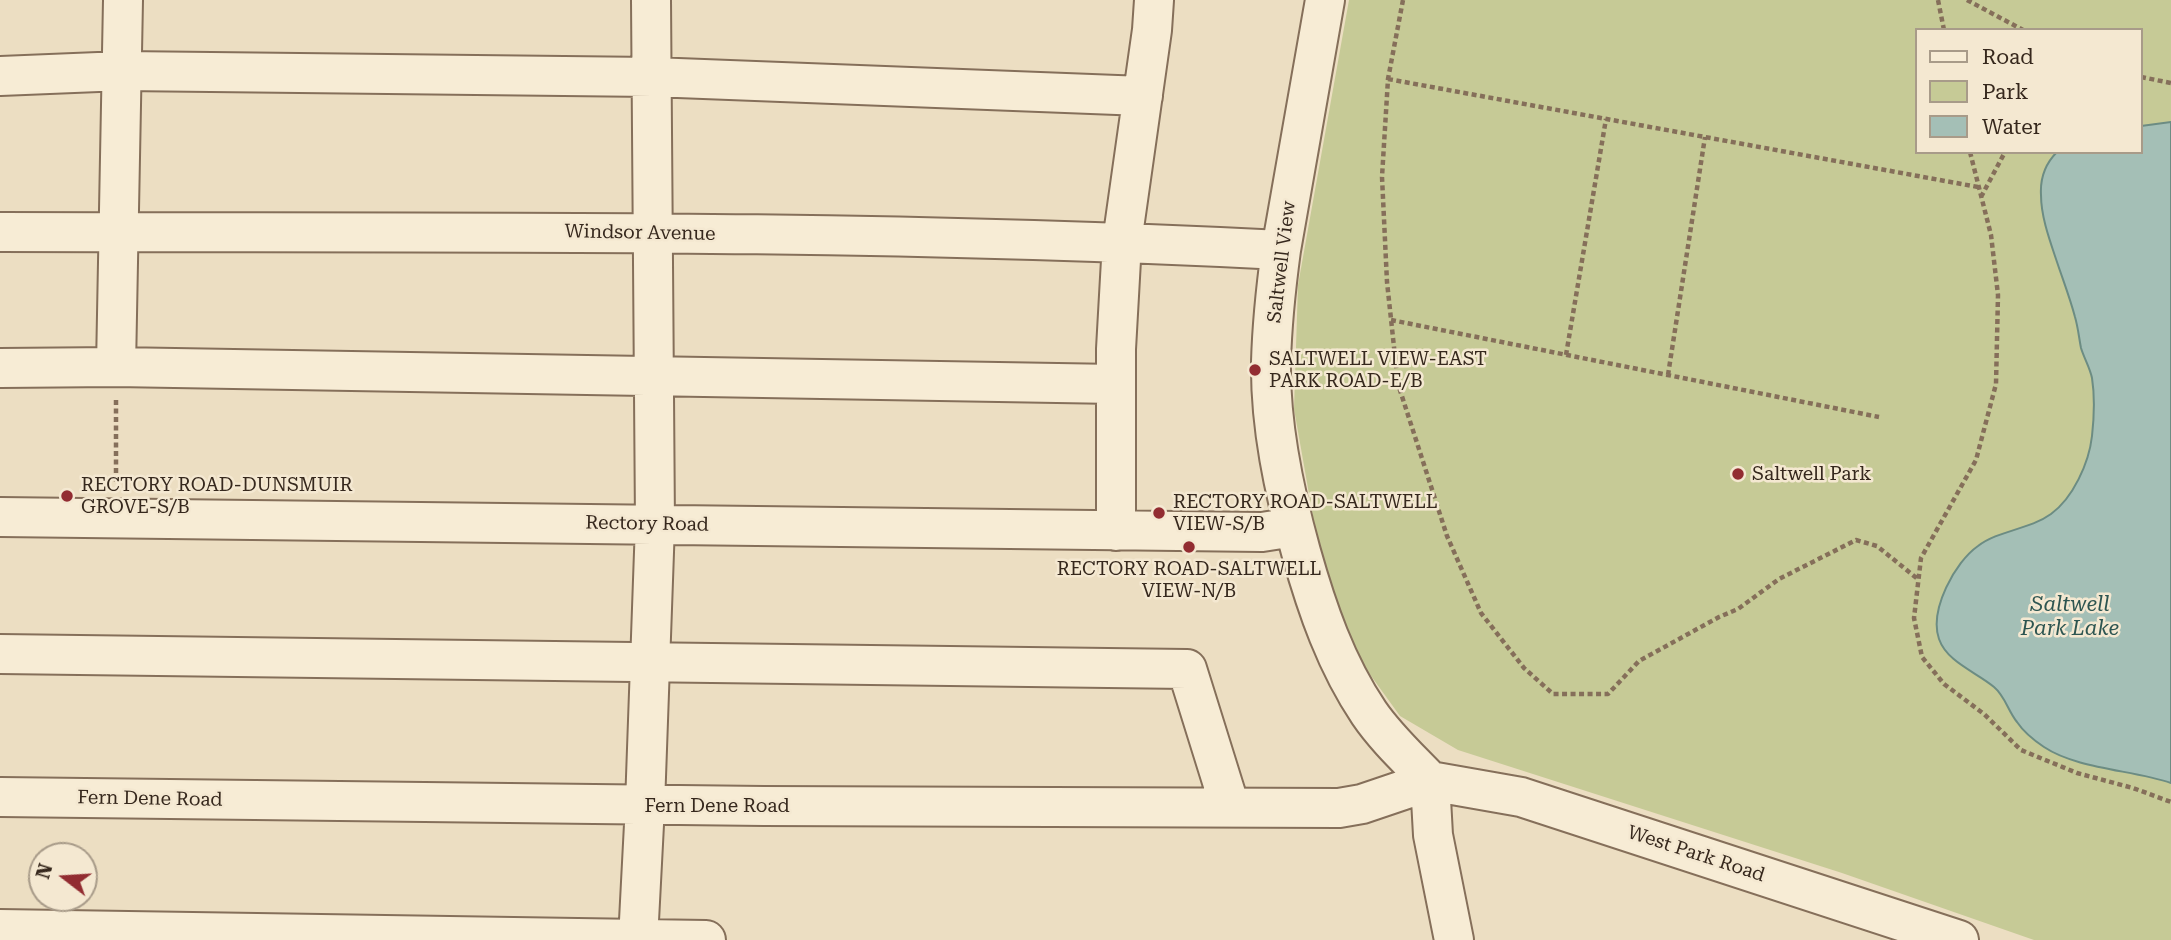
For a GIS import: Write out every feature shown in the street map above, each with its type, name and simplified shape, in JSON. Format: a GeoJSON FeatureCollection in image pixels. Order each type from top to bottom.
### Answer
{"type":"FeatureCollection","features":[{"type":"Feature","properties":{"kind":"street"},"geometry":{"type":"LineString","coordinates":[[116,367],[123,0]]}},
{"type":"Feature","properties":{"kind":"street"},"geometry":{"type":"LineString","coordinates":[[638,940],[655,524],[651,0]]}},
{"type":"Feature","properties":{"kind":"street"},"geometry":{"type":"LineString","coordinates":[[1116,531],[1116,349],[1122,242],[1154,0]]}},
{"type":"Feature","properties":{"kind":"street","name":"Saltwell View"},"geometry":{"type":"LineString","coordinates":[[1325,0],[1276,288],[1271,364],[1274,421],[1282,474],[1316,608],[1348,678],[1370,714],[1430,781]]}},
{"type":"Feature","properties":{"kind":"street"},"geometry":{"type":"LineString","coordinates":[[0,76],[122,71],[652,77],[1143,96]]}},
{"type":"Feature","properties":{"kind":"street","name":"Windsor Avenue"},"geometry":{"type":"LineString","coordinates":[[0,232],[652,233],[1122,242],[1281,250]]}},
{"type":"Feature","properties":{"kind":"street"},"geometry":{"type":"LineString","coordinates":[[0,368],[116,367],[1116,384]]}},
{"type":"Feature","properties":{"kind":"street","name":"Rectory Road"},"geometry":{"type":"LineString","coordinates":[[0,517],[1116,531],[1262,532],[1294,527]]}},
{"type":"Feature","properties":{"kind":"street"},"geometry":{"type":"LineString","coordinates":[[0,654],[1187,669],[1230,807]]}},
{"type":"Feature","properties":{"kind":"street"},"geometry":{"type":"LineString","coordinates":[[1430,781],[1433,835],[1454,940]]}},
{"type":"Feature","properties":{"kind":"street","name":"Fern Dene Road"},"geometry":{"type":"LineString","coordinates":[[0,797],[645,805],[1339,808],[1362,804],[1430,781]]}},
{"type":"Feature","properties":{"kind":"street","name":"West Park Road"},"geometry":{"type":"LineString","coordinates":[[1430,781],[1521,797],[1959,940]]}},
{"type":"Feature","properties":{"kind":"street"},"geometry":{"type":"LineString","coordinates":[[0,929],[706,940]]}},
{"type":"Feature","properties":{"kind":"path"},"geometry":{"type":"LineString","coordinates":[[1403,0],[1388,79],[1382,177],[1387,282],[1398,384],[1447,536],[1481,613],[1524,668],[1553,694],[1608,694],[1639,661],[1738,609],[1779,579],[1856,540],[1877,546],[1919,580]]}},
{"type":"Feature","properties":{"kind":"path"},"geometry":{"type":"LineString","coordinates":[[1938,0],[1944,28]]}},
{"type":"Feature","properties":{"kind":"path"},"geometry":{"type":"LineString","coordinates":[[1967,0],[2019,28]]}},
{"type":"Feature","properties":{"kind":"path"},"geometry":{"type":"LineString","coordinates":[[2143,78],[2171,83]]}},
{"type":"Feature","properties":{"kind":"path"},"geometry":{"type":"LineString","coordinates":[[1388,79],[1978,187]]}},
{"type":"Feature","properties":{"kind":"path"},"geometry":{"type":"LineString","coordinates":[[1566,355],[1606,119]]}},
{"type":"Feature","properties":{"kind":"path"},"geometry":{"type":"LineString","coordinates":[[1668,375],[1705,137]]}},
{"type":"Feature","properties":{"kind":"path"},"geometry":{"type":"LineString","coordinates":[[1970,154],[1991,235],[1998,295],[1996,384],[1976,460],[1921,558],[1914,618],[1922,657],[1944,684],[1984,714],[2021,750],[2077,773],[2133,788],[2171,802]]}},
{"type":"Feature","properties":{"kind":"path"},"geometry":{"type":"LineString","coordinates":[[1981,197],[2004,154]]}},
{"type":"Feature","properties":{"kind":"path"},"geometry":{"type":"LineString","coordinates":[[1391,320],[1879,417]]}},
{"type":"Feature","properties":{"kind":"path"},"geometry":{"type":"LineString","coordinates":[[116,367],[116,518]]}},
{"type":"Feature","properties":{"kind":"green space","name":"Saltwell Park"},"geometry":{"type":"Polygon","coordinates":[[[1349,0],[2171,0],[2171,940],[2034,940],[1842,873],[1458,750],[1400,716],[1353,651],[1317,539],[1294,409],[1298,285],[1349,0]]]}},
{"type":"Feature","properties":{"kind":"water","name":"Saltwell Park Lake"},"geometry":{"type":"Polygon","coordinates":[[[2171,122],[2171,783],[2089,765],[2044,747],[2029,736],[2014,718],[1998,691],[1948,654],[1939,639],[1937,627],[1946,588],[1969,553],[1995,536],[2033,524],[2051,514],[2066,499],[2084,468],[2093,429],[2092,378],[2044,220],[2041,203],[2042,177],[2055,154],[2143,154],[2143,126],[2171,122]]]}},
{"type":"Feature","properties":{"kind":"place","name":"SALTWELL VIEW-EAST PARK ROAD-E/B"},"geometry":{"type":"Point","coordinates":[1255,370]}},
{"type":"Feature","properties":{"kind":"place","name":"Saltwell Park"},"geometry":{"type":"Point","coordinates":[1738,474]}},
{"type":"Feature","properties":{"kind":"place","name":"RECTORY ROAD-DUNSMUIR GROVE-S/B"},"geometry":{"type":"Point","coordinates":[67,496]}},
{"type":"Feature","properties":{"kind":"place","name":"RECTORY ROAD-SALTWELL VIEW-S/B"},"geometry":{"type":"Point","coordinates":[1159,513]}},
{"type":"Feature","properties":{"kind":"place","name":"RECTORY ROAD-SALTWELL VIEW-N/B"},"geometry":{"type":"Point","coordinates":[1189,547]}}]}
